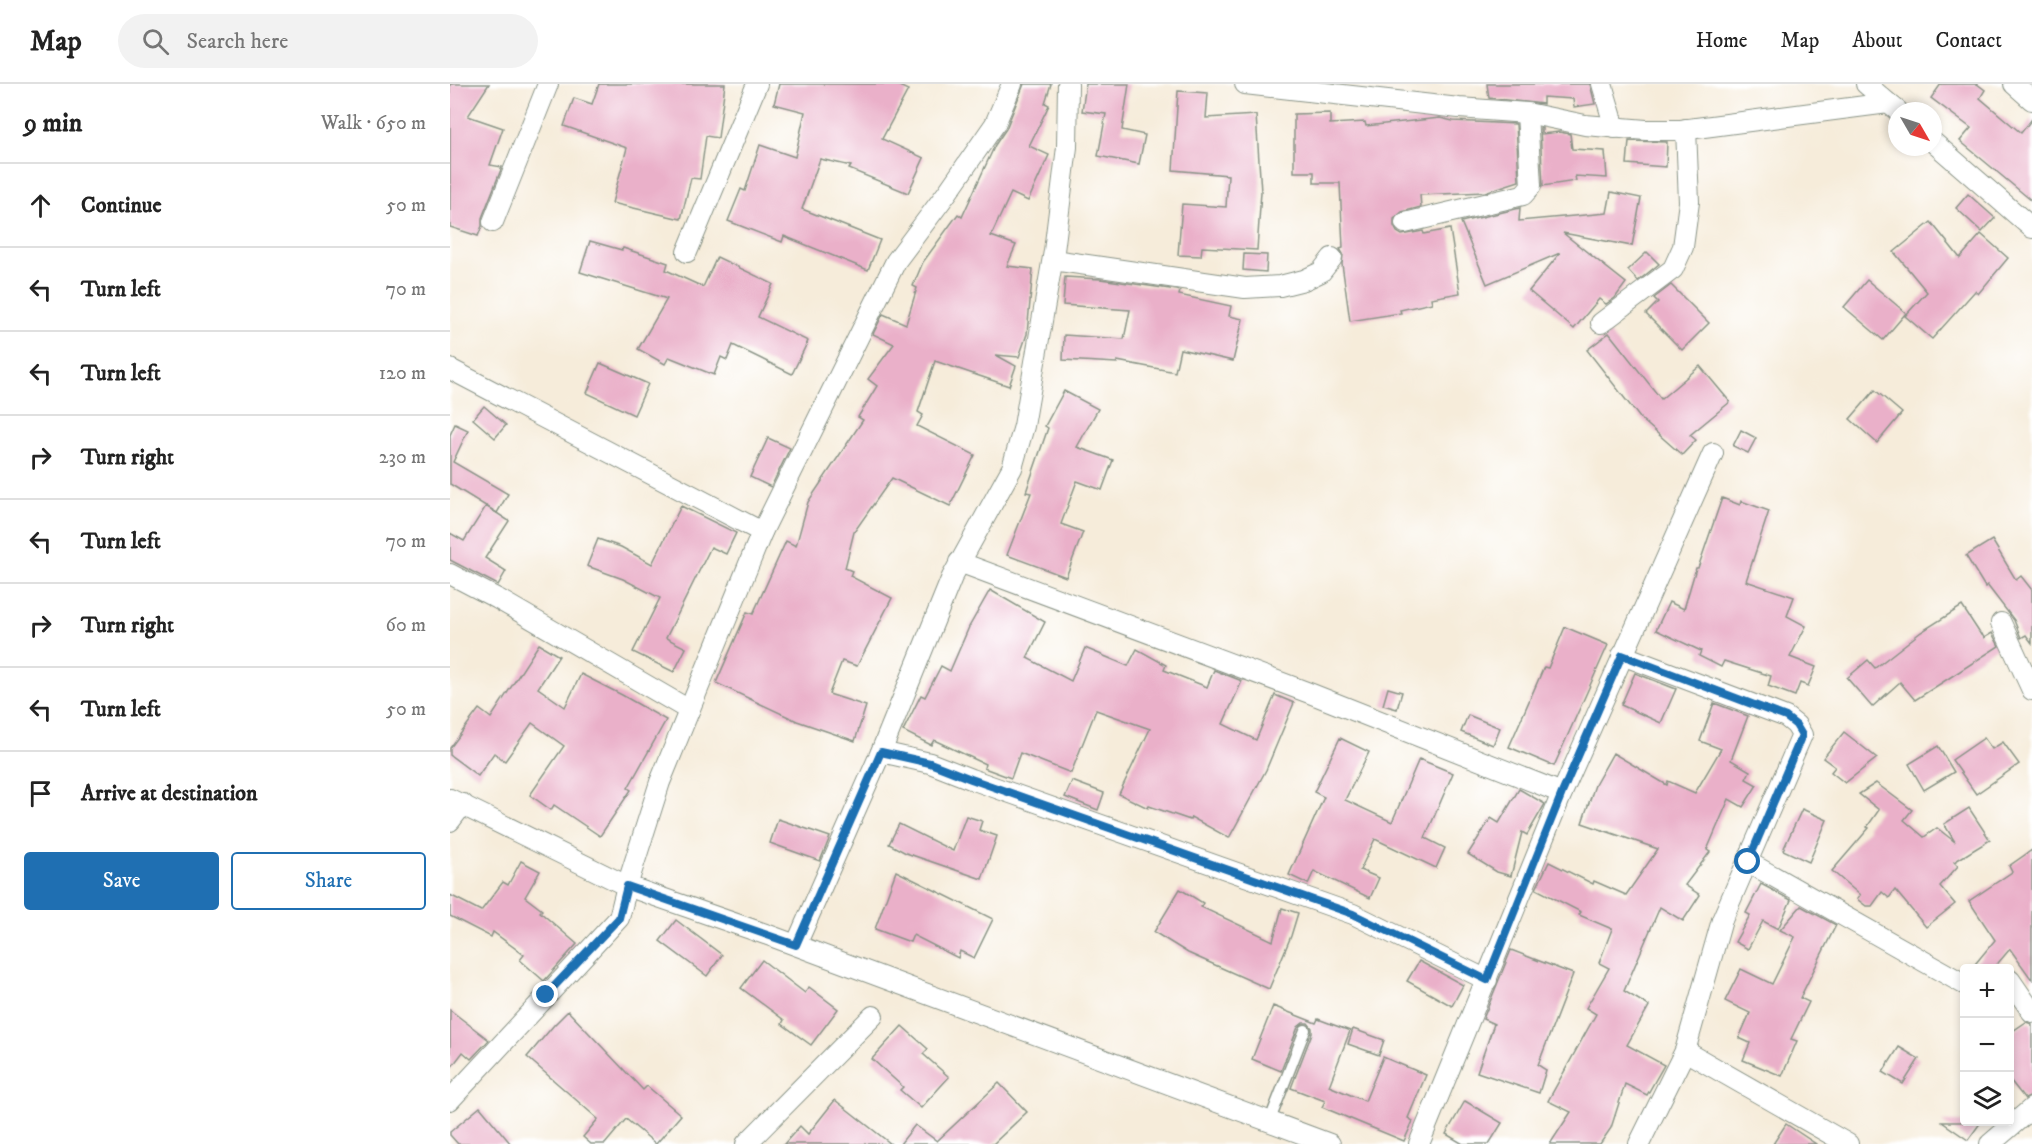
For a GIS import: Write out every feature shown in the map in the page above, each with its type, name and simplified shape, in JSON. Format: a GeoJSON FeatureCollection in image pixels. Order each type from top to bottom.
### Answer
{"type":"FeatureCollection","features":[{"type":"Feature","properties":{"kind":"street"},"geometry":{"type":"LineString","coordinates":[[493,222],[548,84]]}},
{"type":"Feature","properties":{"kind":"street"},"geometry":{"type":"LineString","coordinates":[[687,252],[757,84]]}},
{"type":"Feature","properties":{"kind":"street"},"geometry":{"type":"LineString","coordinates":[[450,1100],[619,918],[660,782],[762,532],[896,261],[995,124],[1012,84]]}},
{"type":"Feature","properties":{"kind":"street"},"geometry":{"type":"LineString","coordinates":[[796,945],[881,752],[952,577],[1012,468],[1024,426],[1053,260],[1067,147],[1068,84]]}},
{"type":"Feature","properties":{"kind":"street"},"geometry":{"type":"LineString","coordinates":[[1602,84],[1615,128]]}},
{"type":"Feature","properties":{"kind":"street"},"geometry":{"type":"LineString","coordinates":[[1866,84],[1888,103]]}},
{"type":"Feature","properties":{"kind":"street"},"geometry":{"type":"LineString","coordinates":[[2014,84],[2032,100]]}},
{"type":"Feature","properties":{"kind":"street"},"geometry":{"type":"LineString","coordinates":[[1254,85],[1459,108],[1527,113],[1585,125],[1646,130],[1686,129],[1888,108]]}},
{"type":"Feature","properties":{"kind":"street"},"geometry":{"type":"LineString","coordinates":[[1405,223],[1523,195],[1531,186],[1527,113]]}},
{"type":"Feature","properties":{"kind":"street"},"geometry":{"type":"LineString","coordinates":[[1601,323],[1673,269],[1683,247],[1689,202],[1686,129]]}},
{"type":"Feature","properties":{"kind":"street"},"geometry":{"type":"LineString","coordinates":[[1942,150],[2032,228]]}},
{"type":"Feature","properties":{"kind":"street"},"geometry":{"type":"LineString","coordinates":[[1053,260],[1245,288],[1280,286],[1304,280],[1321,272],[1332,258]]}},
{"type":"Feature","properties":{"kind":"street"},"geometry":{"type":"LineString","coordinates":[[450,369],[762,532]]}},
{"type":"Feature","properties":{"kind":"street"},"geometry":{"type":"LineString","coordinates":[[1419,1144],[1562,793],[1713,453]]}},
{"type":"Feature","properties":{"kind":"street"},"geometry":{"type":"LineString","coordinates":[[959,562],[1312,694],[1562,793]]}},
{"type":"Feature","properties":{"kind":"street"},"geometry":{"type":"LineString","coordinates":[[450,574],[498,599],[689,710]]}},
{"type":"Feature","properties":{"kind":"street"},"geometry":{"type":"LineString","coordinates":[[2001,623],[2032,690]]}},
{"type":"Feature","properties":{"kind":"street"},"geometry":{"type":"LineString","coordinates":[[1622,655],[1786,717],[1796,725],[1802,735],[1722,920],[1685,1051],[1639,1144]]}},
{"type":"Feature","properties":{"kind":"street"},"geometry":{"type":"LineString","coordinates":[[881,752],[930,763],[1353,914],[1487,980]]}},
{"type":"Feature","properties":{"kind":"street"},"geometry":{"type":"LineString","coordinates":[[450,820],[456,802],[627,886],[796,945],[1330,1144]]}},
{"type":"Feature","properties":{"kind":"street"},"geometry":{"type":"LineString","coordinates":[[1748,862],[1960,981]]}},
{"type":"Feature","properties":{"kind":"street"},"geometry":{"type":"LineString","coordinates":[[2014,986],[2032,1012]]}},
{"type":"Feature","properties":{"kind":"street"},"geometry":{"type":"LineString","coordinates":[[746,1144],[873,1016]]}},
{"type":"Feature","properties":{"kind":"street"},"geometry":{"type":"LineString","coordinates":[[1685,1051],[1848,1144]]}},
{"type":"Feature","properties":{"kind":"street"},"geometry":{"type":"LineString","coordinates":[[1990,1144],[2032,1108]]}},
{"type":"Feature","properties":{"kind":"lane"},"geometry":{"type":"LineString","coordinates":[[1270,1120],[1305,1030]]}},
{"type":"Feature","properties":{"kind":"building"},"geometry":{"type":"Polygon","coordinates":[[[450,84],[489,84],[468,116],[503,128],[490,165],[502,167],[482,218],[478,236],[450,227],[450,84]]]}},
{"type":"Feature","properties":{"kind":"building"},"geometry":{"type":"Polygon","coordinates":[[[599,84],[725,84],[718,138],[706,136],[700,179],[691,178],[681,219],[612,203],[627,148],[564,126],[574,98],[592,104],[599,84]]]}},
{"type":"Feature","properties":{"kind":"building"},"geometry":{"type":"Polygon","coordinates":[[[779,84],[895,84],[908,90],[882,139],[924,158],[908,193],[849,169],[851,166],[820,159],[802,209],[880,240],[868,270],[784,236],[782,242],[728,221],[741,189],[745,191],[760,145],[795,157],[805,112],[774,104],[779,84]]]}},
{"type":"Feature","properties":{"kind":"building"},"geometry":{"type":"Polygon","coordinates":[[[1024,84],[1051,84],[1045,103],[1049,105],[1029,146],[1049,155],[1028,201],[1011,193],[991,236],[1016,245],[1007,266],[1033,269],[1027,334],[1019,357],[996,355],[1016,366],[1009,386],[935,361],[918,412],[923,415],[917,426],[975,455],[950,506],[892,478],[854,532],[845,568],[852,571],[850,576],[892,598],[857,666],[842,661],[829,694],[866,706],[855,741],[797,721],[716,683],[747,612],[753,614],[786,541],[796,546],[808,502],[863,420],[858,417],[877,386],[868,379],[894,344],[873,334],[883,314],[906,324],[917,288],[913,286],[923,262],[958,214],[962,217],[995,145],[1006,129],[1024,84]]]}},
{"type":"Feature","properties":{"kind":"building"},"geometry":{"type":"Polygon","coordinates":[[[1086,84],[1129,84],[1122,130],[1145,135],[1139,164],[1098,156],[1106,114],[1082,111],[1086,84]]]}},
{"type":"Feature","properties":{"kind":"building"},"geometry":{"type":"Polygon","coordinates":[[[1487,84],[1590,84],[1595,104],[1574,107],[1573,99],[1543,97],[1543,104],[1489,98],[1487,84]]]}},
{"type":"Feature","properties":{"kind":"building"},"geometry":{"type":"Polygon","coordinates":[[[1941,84],[1977,84],[1985,90],[1980,98],[2021,133],[2032,119],[2032,201],[1960,141],[1971,128],[1942,106],[1942,102],[1936,102],[1931,98],[1941,84]]]}},
{"type":"Feature","properties":{"kind":"building"},"geometry":{"type":"Polygon","coordinates":[[[1178,91],[1208,93],[1206,118],[1256,115],[1261,192],[1257,250],[1202,247],[1201,256],[1178,255],[1182,204],[1226,207],[1228,175],[1173,170],[1178,91]]]}},
{"type":"Feature","properties":{"kind":"building"},"geometry":{"type":"Polygon","coordinates":[[[1330,113],[1330,124],[1365,122],[1366,126],[1440,118],[1453,121],[1516,124],[1519,181],[1485,192],[1420,195],[1421,207],[1402,212],[1394,219],[1397,232],[1402,235],[1450,229],[1460,293],[1431,298],[1432,303],[1400,310],[1401,313],[1350,321],[1342,264],[1343,254],[1340,249],[1343,248],[1340,183],[1314,183],[1314,172],[1294,172],[1294,114],[1330,113]]]}},
{"type":"Feature","properties":{"kind":"building"},"geometry":{"type":"Polygon","coordinates":[[[1540,128],[1542,128],[1542,134],[1559,132],[1570,134],[1572,149],[1605,151],[1607,178],[1575,176],[1576,181],[1543,186],[1540,128]]]}},
{"type":"Feature","properties":{"kind":"building"},"geometry":{"type":"Polygon","coordinates":[[[1629,141],[1667,142],[1666,167],[1627,164],[1629,141]]]}},
{"type":"Feature","properties":{"kind":"building"},"geometry":{"type":"Polygon","coordinates":[[[1611,192],[1641,198],[1632,246],[1563,233],[1626,283],[1615,298],[1606,304],[1599,299],[1574,329],[1529,291],[1560,253],[1487,284],[1461,222],[1520,208],[1519,221],[1607,213],[1611,192]]]}},
{"type":"Feature","properties":{"kind":"building"},"geometry":{"type":"Polygon","coordinates":[[[1968,194],[1995,218],[1982,232],[1956,208],[1968,194]]]}},
{"type":"Feature","properties":{"kind":"building"},"geometry":{"type":"Polygon","coordinates":[[[1931,222],[1960,258],[1981,234],[2008,258],[1978,294],[1975,291],[1932,339],[1905,316],[1927,292],[1894,252],[1931,222]]]}},
{"type":"Feature","properties":{"kind":"building"},"geometry":{"type":"Polygon","coordinates":[[[590,241],[622,250],[623,248],[668,263],[666,270],[703,287],[717,257],[773,284],[758,317],[808,341],[792,374],[733,345],[727,360],[721,357],[714,375],[669,357],[665,364],[638,349],[667,299],[580,272],[590,241]]]}},
{"type":"Feature","properties":{"kind":"building"},"geometry":{"type":"Polygon","coordinates":[[[1647,252],[1659,264],[1638,281],[1628,270],[1647,252]]]}},
{"type":"Feature","properties":{"kind":"building"},"geometry":{"type":"Polygon","coordinates":[[[1244,254],[1267,255],[1266,272],[1243,270],[1244,254]]]}},
{"type":"Feature","properties":{"kind":"building"},"geometry":{"type":"Polygon","coordinates":[[[1065,277],[1100,279],[1177,290],[1180,291],[1179,295],[1231,306],[1229,316],[1243,319],[1233,361],[1180,349],[1175,372],[1117,361],[1117,363],[1063,360],[1064,335],[1124,339],[1130,310],[1063,305],[1065,277]]]}},
{"type":"Feature","properties":{"kind":"building"},"geometry":{"type":"Polygon","coordinates":[[[1867,280],[1906,313],[1883,340],[1844,307],[1867,280]]]}},
{"type":"Feature","properties":{"kind":"building"},"geometry":{"type":"Polygon","coordinates":[[[1671,285],[1709,323],[1682,350],[1646,314],[1658,302],[1654,298],[1671,285]]]}},
{"type":"Feature","properties":{"kind":"building"},"geometry":{"type":"Polygon","coordinates":[[[1609,333],[1661,399],[1700,366],[1730,402],[1690,435],[1696,440],[1682,455],[1640,418],[1587,350],[1609,333]]]}},
{"type":"Feature","properties":{"kind":"building"},"geometry":{"type":"Polygon","coordinates":[[[600,363],[648,384],[634,415],[587,393],[600,363]]]}},
{"type":"Feature","properties":{"kind":"building"},"geometry":{"type":"Polygon","coordinates":[[[1875,390],[1902,413],[1877,443],[1850,419],[1875,390]]]}},
{"type":"Feature","properties":{"kind":"building"},"geometry":{"type":"Polygon","coordinates":[[[1064,391],[1098,409],[1077,447],[1113,460],[1102,490],[1077,481],[1061,524],[1083,532],[1066,577],[1007,555],[1031,493],[1026,492],[1048,428],[1045,426],[1064,391]]]}},
{"type":"Feature","properties":{"kind":"building"},"geometry":{"type":"Polygon","coordinates":[[[484,406],[506,425],[495,438],[473,419],[484,406]]]}},
{"type":"Feature","properties":{"kind":"building"},"geometry":{"type":"Polygon","coordinates":[[[455,424],[468,430],[453,462],[508,494],[497,513],[450,484],[450,435],[455,424]]]}},
{"type":"Feature","properties":{"kind":"building"},"geometry":{"type":"Polygon","coordinates":[[[1741,430],[1756,438],[1748,453],[1733,446],[1741,430]]]}},
{"type":"Feature","properties":{"kind":"building"},"geometry":{"type":"Polygon","coordinates":[[[768,438],[790,448],[771,487],[750,477],[768,438]]]}},
{"type":"Feature","properties":{"kind":"building"},"geometry":{"type":"Polygon","coordinates":[[[1722,498],[1740,505],[1741,501],[1769,511],[1746,581],[1794,597],[1787,616],[1806,626],[1790,657],[1816,667],[1808,686],[1800,683],[1795,696],[1768,686],[1771,676],[1724,661],[1721,667],[1699,656],[1701,651],[1656,630],[1669,602],[1684,609],[1696,568],[1698,568],[1722,498]]]}},
{"type":"Feature","properties":{"kind":"building"},"geometry":{"type":"Polygon","coordinates":[[[486,506],[509,521],[485,558],[506,571],[498,585],[450,560],[450,533],[464,541],[486,506]]]}},
{"type":"Feature","properties":{"kind":"building"},"geometry":{"type":"Polygon","coordinates":[[[681,506],[736,533],[726,554],[711,547],[666,638],[686,648],[674,672],[633,652],[660,598],[623,579],[587,566],[598,539],[621,547],[652,564],[681,506]]]}},
{"type":"Feature","properties":{"kind":"building"},"geometry":{"type":"Polygon","coordinates":[[[1992,540],[2016,580],[2021,576],[2032,590],[2032,643],[2026,635],[2021,638],[2014,620],[1987,585],[1985,587],[1966,556],[1992,540]]]}},
{"type":"Feature","properties":{"kind":"building"},"geometry":{"type":"Polygon","coordinates":[[[990,590],[1045,622],[1027,658],[1071,681],[1085,648],[1128,666],[1137,649],[1166,665],[1164,670],[1207,687],[1214,670],[1242,681],[1223,724],[1256,740],[1275,695],[1294,703],[1266,770],[1229,838],[1191,817],[1190,820],[1149,806],[1148,808],[1119,794],[1150,729],[1096,710],[1071,773],[1020,753],[1011,778],[984,768],[985,764],[934,740],[931,745],[903,731],[921,695],[925,697],[941,666],[950,671],[969,627],[990,590]]]}},
{"type":"Feature","properties":{"kind":"building"},"geometry":{"type":"Polygon","coordinates":[[[1962,606],[1981,635],[1984,638],[1992,633],[1999,646],[1915,700],[1900,682],[1872,707],[1847,678],[1868,660],[1875,668],[1921,632],[1962,606]]]}},
{"type":"Feature","properties":{"kind":"building"},"geometry":{"type":"Polygon","coordinates":[[[1565,627],[1608,645],[1554,766],[1509,747],[1544,667],[1548,668],[1565,627]]]}},
{"type":"Feature","properties":{"kind":"building"},"geometry":{"type":"Polygon","coordinates":[[[539,644],[559,656],[538,688],[565,707],[581,674],[666,720],[628,788],[631,790],[600,836],[554,805],[551,810],[530,795],[564,746],[532,723],[505,761],[494,753],[478,776],[450,755],[450,748],[479,709],[491,718],[539,644]]]}},
{"type":"Feature","properties":{"kind":"building"},"geometry":{"type":"Polygon","coordinates":[[[1635,673],[1676,689],[1661,723],[1621,705],[1635,673]]]}},
{"type":"Feature","properties":{"kind":"building"},"geometry":{"type":"Polygon","coordinates":[[[1388,688],[1402,692],[1397,709],[1383,705],[1388,688]]]}},
{"type":"Feature","properties":{"kind":"building"},"geometry":{"type":"Polygon","coordinates":[[[1714,703],[1748,716],[1731,760],[1750,771],[1746,779],[1757,785],[1743,807],[1729,799],[1707,850],[1710,852],[1685,885],[1700,895],[1683,921],[1660,907],[1624,991],[1649,1006],[1627,1045],[1664,1065],[1647,1095],[1625,1084],[1611,1128],[1600,1144],[1550,1144],[1571,1112],[1548,1101],[1596,1014],[1586,1008],[1609,968],[1599,963],[1612,929],[1579,915],[1581,912],[1536,889],[1549,862],[1593,884],[1594,881],[1626,895],[1658,849],[1582,823],[1595,785],[1613,753],[1667,785],[1668,781],[1695,793],[1721,749],[1700,741],[1714,703]]]}},
{"type":"Feature","properties":{"kind":"building"},"geometry":{"type":"Polygon","coordinates":[[[1468,715],[1500,728],[1493,745],[1461,732],[1468,715]]]}},
{"type":"Feature","properties":{"kind":"building"},"geometry":{"type":"Polygon","coordinates":[[[1844,732],[1877,758],[1845,783],[1831,772],[1835,767],[1823,758],[1844,732]]]}},
{"type":"Feature","properties":{"kind":"building"},"geometry":{"type":"Polygon","coordinates":[[[1340,738],[1369,752],[1345,800],[1392,822],[1419,759],[1453,773],[1425,838],[1445,848],[1436,868],[1375,839],[1360,870],[1379,878],[1370,898],[1314,871],[1308,884],[1289,875],[1324,797],[1314,792],[1340,738]]]}},
{"type":"Feature","properties":{"kind":"building"},"geometry":{"type":"Polygon","coordinates":[[[1984,738],[1992,749],[2003,742],[2019,764],[1976,794],[1952,760],[1984,738]]]}},
{"type":"Feature","properties":{"kind":"building"},"geometry":{"type":"Polygon","coordinates":[[[1938,746],[1954,772],[1924,790],[1909,764],[1938,746]]]}},
{"type":"Feature","properties":{"kind":"building"},"geometry":{"type":"Polygon","coordinates":[[[1072,781],[1104,793],[1098,810],[1065,797],[1072,781]]]}},
{"type":"Feature","properties":{"kind":"building"},"geometry":{"type":"Polygon","coordinates":[[[1876,783],[1912,810],[1904,820],[1924,837],[1937,828],[1955,842],[1944,824],[1969,808],[1990,840],[1954,862],[1958,866],[1940,886],[1955,904],[1926,927],[1895,890],[1889,898],[1882,892],[1872,906],[1866,906],[1857,899],[1860,895],[1832,871],[1869,828],[1867,827],[1879,810],[1859,794],[1876,783]]]}},
{"type":"Feature","properties":{"kind":"building"},"geometry":{"type":"Polygon","coordinates":[[[1519,789],[1545,804],[1527,835],[1522,832],[1511,876],[1497,872],[1468,854],[1491,818],[1499,823],[1519,789]]]}},
{"type":"Feature","properties":{"kind":"building"},"geometry":{"type":"Polygon","coordinates":[[[1802,809],[1827,820],[1809,862],[1783,850],[1802,809]]]}},
{"type":"Feature","properties":{"kind":"building"},"geometry":{"type":"Polygon","coordinates":[[[966,816],[982,821],[979,830],[997,836],[982,879],[906,853],[889,844],[899,824],[953,851],[966,816]]]}},
{"type":"Feature","properties":{"kind":"building"},"geometry":{"type":"Polygon","coordinates":[[[778,819],[830,837],[820,861],[770,843],[778,819]]]}},
{"type":"Feature","properties":{"kind":"building"},"geometry":{"type":"Polygon","coordinates":[[[2032,850],[2032,980],[2010,949],[1997,964],[1975,964],[1995,940],[1969,901],[2012,872],[2009,866],[2032,850]]]}},
{"type":"Feature","properties":{"kind":"building"},"geometry":{"type":"Polygon","coordinates":[[[521,861],[540,871],[525,897],[577,944],[544,981],[520,960],[524,955],[493,932],[491,937],[450,916],[450,895],[481,911],[503,882],[508,885],[521,861]]]}},
{"type":"Feature","properties":{"kind":"building"},"geometry":{"type":"Polygon","coordinates":[[[896,871],[993,919],[974,958],[960,951],[958,958],[913,935],[910,942],[875,929],[896,871]]]}},
{"type":"Feature","properties":{"kind":"building"},"geometry":{"type":"Polygon","coordinates":[[[1761,884],[1791,900],[1778,929],[1763,921],[1748,949],[1735,942],[1750,915],[1746,913],[1761,884]]]}},
{"type":"Feature","properties":{"kind":"building"},"geometry":{"type":"Polygon","coordinates":[[[1180,889],[1203,903],[1201,907],[1273,941],[1282,908],[1298,913],[1269,989],[1188,953],[1154,932],[1180,889]]]}},
{"type":"Feature","properties":{"kind":"building"},"geometry":{"type":"Polygon","coordinates":[[[1801,906],[1836,925],[1800,998],[1809,1002],[1791,1039],[1797,1041],[1782,1076],[1743,1060],[1750,1043],[1739,1038],[1750,1013],[1725,1001],[1741,969],[1772,984],[1795,937],[1780,930],[1801,906]]]}},
{"type":"Feature","properties":{"kind":"building"},"geometry":{"type":"Polygon","coordinates":[[[676,920],[722,955],[707,976],[660,941],[676,920]]]}},
{"type":"Feature","properties":{"kind":"building"},"geometry":{"type":"Polygon","coordinates":[[[1511,950],[1573,974],[1538,1065],[1546,1070],[1539,1093],[1477,1072],[1494,1024],[1483,1019],[1511,950]]]}},
{"type":"Feature","properties":{"kind":"building"},"geometry":{"type":"Polygon","coordinates":[[[762,960],[805,993],[809,987],[838,1009],[811,1045],[782,1024],[784,1020],[741,988],[762,960]]]}},
{"type":"Feature","properties":{"kind":"building"},"geometry":{"type":"Polygon","coordinates":[[[1419,961],[1463,985],[1452,1006],[1407,981],[1419,961]]]}},
{"type":"Feature","properties":{"kind":"building"},"geometry":{"type":"Polygon","coordinates":[[[1273,1006],[1316,1023],[1318,1019],[1350,1031],[1329,1086],[1365,1101],[1383,1057],[1426,1075],[1408,1118],[1413,1121],[1404,1141],[1322,1107],[1325,1101],[1291,1088],[1312,1033],[1312,1028],[1308,1023],[1303,1023],[1298,1027],[1281,1071],[1252,1059],[1273,1006]]]}},
{"type":"Feature","properties":{"kind":"building"},"geometry":{"type":"Polygon","coordinates":[[[450,1010],[489,1040],[471,1059],[463,1052],[450,1069],[450,1010]]]}},
{"type":"Feature","properties":{"kind":"building"},"geometry":{"type":"Polygon","coordinates":[[[568,1011],[643,1090],[647,1086],[681,1115],[656,1144],[626,1119],[605,1144],[591,1144],[583,1137],[598,1119],[527,1057],[568,1011]]]}},
{"type":"Feature","properties":{"kind":"building"},"geometry":{"type":"Polygon","coordinates":[[[2026,1022],[2032,1024],[2032,1096],[2025,1099],[2014,1085],[2014,1030],[2026,1022]]]}},
{"type":"Feature","properties":{"kind":"building"},"geometry":{"type":"Polygon","coordinates":[[[902,1026],[928,1049],[923,1054],[949,1077],[921,1108],[900,1090],[903,1087],[872,1059],[902,1026]]]}},
{"type":"Feature","properties":{"kind":"building"},"geometry":{"type":"Polygon","coordinates":[[[1353,1029],[1384,1040],[1379,1055],[1348,1044],[1353,1029]]]}},
{"type":"Feature","properties":{"kind":"building"},"geometry":{"type":"Polygon","coordinates":[[[1899,1047],[1919,1059],[1903,1084],[1883,1072],[1899,1047]]]}},
{"type":"Feature","properties":{"kind":"building"},"geometry":{"type":"Polygon","coordinates":[[[999,1083],[1027,1112],[993,1144],[900,1144],[915,1125],[937,1141],[999,1083]]]}},
{"type":"Feature","properties":{"kind":"building"},"geometry":{"type":"Polygon","coordinates":[[[835,1100],[891,1144],[784,1144],[800,1126],[808,1134],[835,1100]]]}},
{"type":"Feature","properties":{"kind":"building"},"geometry":{"type":"Polygon","coordinates":[[[1465,1101],[1502,1123],[1489,1144],[1463,1144],[1446,1134],[1465,1101]]]}},
{"type":"Feature","properties":{"kind":"building"},"geometry":{"type":"Polygon","coordinates":[[[480,1107],[511,1144],[458,1144],[450,1135],[450,1132],[480,1107]]]}},
{"type":"Feature","properties":{"kind":"building"},"geometry":{"type":"Polygon","coordinates":[[[1942,1122],[1960,1122],[1960,1126],[1978,1126],[1968,1140],[1942,1122]]]}},
{"type":"Feature","properties":{"kind":"building"},"geometry":{"type":"Polygon","coordinates":[[[1786,1124],[1816,1144],[1773,1144],[1786,1124]]]}},
{"type":"Feature","properties":{"kind":"route"},"geometry":{"type":"LineString","coordinates":[[546,995],[619,918],[627,886],[796,945],[881,752],[930,763],[1353,914],[1487,980],[1562,793],[1622,655],[1786,717],[1796,725],[1802,735],[1800,743],[1748,862]]}}]}
